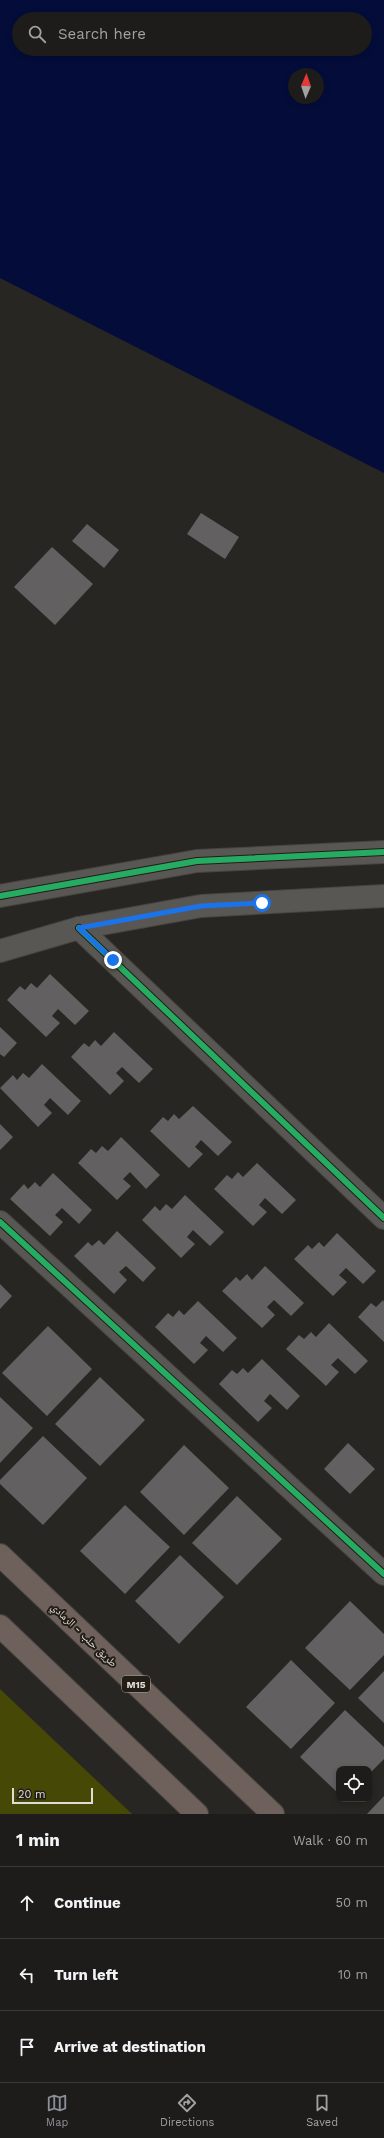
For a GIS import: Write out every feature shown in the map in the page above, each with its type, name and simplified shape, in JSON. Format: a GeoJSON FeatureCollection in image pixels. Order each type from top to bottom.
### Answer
{"type":"FeatureCollection","features":[{"type":"Feature","properties":{"kind":"highway","name":"طريق حلب - الرمادي"},"geometry":{"type":"LineString","coordinates":[[0,1555],[273,1814]]}},
{"type":"Feature","properties":{"kind":"highway"},"geometry":{"type":"LineString","coordinates":[[0,1626],[197,1814]]}},
{"type":"Feature","properties":{"kind":"street"},"geometry":{"type":"LineString","coordinates":[[0,896],[197,861],[384,852]]}},
{"type":"Feature","properties":{"kind":"street"},"geometry":{"type":"LineString","coordinates":[[0,951],[79,928],[201,906],[384,896]]}},
{"type":"Feature","properties":{"kind":"street"},"geometry":{"type":"LineString","coordinates":[[79,928],[384,1218]]}},
{"type":"Feature","properties":{"kind":"street"},"geometry":{"type":"LineString","coordinates":[[0,1222],[384,1574]]}},
{"type":"Feature","properties":{"kind":"shaded area"},"geometry":{"type":"Polygon","coordinates":[[[0,0],[384,0],[384,473],[0,278],[0,0]]]}},
{"type":"Feature","properties":{"kind":"shaded area"},"geometry":{"type":"Polygon","coordinates":[[[0,1689],[132,1814],[0,1814],[0,1689]]]}},
{"type":"Feature","properties":{"kind":"building"},"geometry":{"type":"Polygon","coordinates":[[[201,513],[239,537],[225,559],[187,534],[201,513]]]}},
{"type":"Feature","properties":{"kind":"building"},"geometry":{"type":"Polygon","coordinates":[[[87,524],[119,550],[104,568],[72,541],[87,524]]]}},
{"type":"Feature","properties":{"kind":"building"},"geometry":{"type":"Polygon","coordinates":[[[52,547],[93,584],[55,625],[14,587],[52,547]]]}},
{"type":"Feature","properties":{"kind":"building"},"geometry":{"type":"Polygon","coordinates":[[[50,974],[89,1011],[75,1025],[58,1009],[52,1016],[60,1023],[46,1037],[7,1000],[20,986],[25,990],[31,983],[37,988],[50,974]]]}},
{"type":"Feature","properties":{"kind":"building"},"geometry":{"type":"Polygon","coordinates":[[[0,1027],[17,1043],[4,1057],[0,1054],[0,1027]]]}},
{"type":"Feature","properties":{"kind":"building"},"geometry":{"type":"Polygon","coordinates":[[[114,1032],[153,1069],[139,1083],[122,1067],[116,1073],[124,1081],[110,1095],[71,1057],[84,1043],[89,1047],[95,1040],[101,1046],[114,1032]]]}},
{"type":"Feature","properties":{"kind":"building"},"geometry":{"type":"Polygon","coordinates":[[[42,1064],[81,1101],[68,1115],[50,1098],[44,1105],[52,1113],[38,1127],[0,1088],[13,1075],[17,1080],[23,1073],[29,1078],[42,1064]]]}},
{"type":"Feature","properties":{"kind":"building"},"geometry":{"type":"Polygon","coordinates":[[[193,1106],[232,1142],[218,1156],[201,1140],[195,1147],[203,1154],[189,1168],[150,1131],[163,1117],[168,1121],[174,1114],[179,1119],[193,1106]]]}},
{"type":"Feature","properties":{"kind":"building"},"geometry":{"type":"Polygon","coordinates":[[[0,1124],[13,1137],[0,1150],[0,1124]]]}},
{"type":"Feature","properties":{"kind":"building"},"geometry":{"type":"Polygon","coordinates":[[[121,1137],[160,1175],[146,1189],[130,1172],[123,1179],[131,1186],[117,1200],[78,1163],[91,1149],[96,1153],[102,1146],[108,1151],[121,1137]]]}},
{"type":"Feature","properties":{"kind":"building"},"geometry":{"type":"Polygon","coordinates":[[[257,1163],[296,1200],[282,1214],[265,1198],[259,1205],[267,1212],[253,1226],[214,1189],[227,1175],[232,1179],[238,1172],[243,1177],[257,1163]]]}},
{"type":"Feature","properties":{"kind":"building"},"geometry":{"type":"Polygon","coordinates":[[[53,1173],[92,1210],[79,1224],[62,1208],[55,1215],[63,1222],[50,1236],[10,1199],[24,1184],[28,1189],[35,1182],[40,1187],[53,1173]]]}},
{"type":"Feature","properties":{"kind":"building"},"geometry":{"type":"Polygon","coordinates":[[[185,1195],[224,1232],[210,1246],[193,1230],[187,1237],[195,1244],[181,1258],[142,1220],[155,1206],[160,1211],[166,1204],[172,1209],[185,1195]]]}},
{"type":"Feature","properties":{"kind":"building"},"geometry":{"type":"Polygon","coordinates":[[[117,1231],[156,1268],[143,1282],[126,1266],[119,1272],[127,1280],[114,1294],[74,1256],[88,1242],[92,1246],[99,1240],[104,1245],[117,1231]]]}},
{"type":"Feature","properties":{"kind":"building"},"geometry":{"type":"Polygon","coordinates":[[[337,1233],[376,1271],[363,1284],[346,1268],[339,1275],[347,1282],[333,1296],[294,1259],[308,1245],[312,1249],[319,1242],[324,1247],[337,1233]]]}},
{"type":"Feature","properties":{"kind":"building"},"geometry":{"type":"Polygon","coordinates":[[[265,1266],[304,1303],[291,1316],[274,1300],[267,1307],[275,1315],[262,1328],[222,1291],[236,1277],[240,1281],[247,1274],[252,1280],[265,1266]]]}},
{"type":"Feature","properties":{"kind":"building"},"geometry":{"type":"Polygon","coordinates":[[[0,1284],[12,1296],[0,1309],[0,1284]]]}},
{"type":"Feature","properties":{"kind":"building"},"geometry":{"type":"Polygon","coordinates":[[[383,1300],[384,1342],[358,1317],[371,1303],[376,1307],[383,1300]]]}},
{"type":"Feature","properties":{"kind":"building"},"geometry":{"type":"Polygon","coordinates":[[[198,1301],[237,1338],[223,1352],[206,1336],[200,1343],[208,1350],[194,1364],[155,1327],[168,1313],[173,1317],[179,1310],[184,1315],[198,1301]]]}},
{"type":"Feature","properties":{"kind":"building"},"geometry":{"type":"Polygon","coordinates":[[[329,1323],[368,1361],[355,1374],[338,1358],[331,1365],[339,1372],[326,1386],[286,1349],[299,1335],[304,1339],[311,1332],[316,1337],[329,1323]]]}},
{"type":"Feature","properties":{"kind":"building"},"geometry":{"type":"Polygon","coordinates":[[[48,1326],[92,1369],[47,1416],[2,1373],[48,1326]]]}},
{"type":"Feature","properties":{"kind":"building"},"geometry":{"type":"Polygon","coordinates":[[[262,1359],[300,1396],[287,1410],[270,1394],[264,1401],[272,1408],[258,1422],[219,1384],[232,1370],[237,1374],[243,1368],[248,1373],[262,1359]]]}},
{"type":"Feature","properties":{"kind":"building"},"geometry":{"type":"Polygon","coordinates":[[[100,1377],[145,1420],[100,1466],[55,1424],[100,1377]]]}},
{"type":"Feature","properties":{"kind":"building"},"geometry":{"type":"Polygon","coordinates":[[[0,1397],[33,1428],[0,1463],[0,1397]]]}},
{"type":"Feature","properties":{"kind":"building"},"geometry":{"type":"Polygon","coordinates":[[[43,1436],[87,1478],[43,1525],[0,1484],[0,1480],[43,1436]]]}},
{"type":"Feature","properties":{"kind":"building"},"geometry":{"type":"Polygon","coordinates":[[[348,1443],[375,1469],[350,1494],[324,1469],[348,1443]]]}},
{"type":"Feature","properties":{"kind":"building"},"geometry":{"type":"Polygon","coordinates":[[[184,1445],[229,1488],[184,1535],[140,1492],[184,1445]]]}},
{"type":"Feature","properties":{"kind":"building"},"geometry":{"type":"Polygon","coordinates":[[[237,1496],[282,1539],[237,1585],[192,1543],[237,1496]]]}},
{"type":"Feature","properties":{"kind":"building"},"geometry":{"type":"Polygon","coordinates":[[[125,1505],[170,1547],[125,1594],[80,1551],[125,1505]]]}},
{"type":"Feature","properties":{"kind":"building"},"geometry":{"type":"Polygon","coordinates":[[[180,1555],[224,1597],[179,1644],[135,1601],[180,1555]]]}},
{"type":"Feature","properties":{"kind":"building"},"geometry":{"type":"Polygon","coordinates":[[[350,1601],[384,1634],[384,1655],[350,1690],[305,1648],[350,1601]]]}},
{"type":"Feature","properties":{"kind":"building"},"geometry":{"type":"Polygon","coordinates":[[[291,1660],[335,1703],[291,1749],[246,1707],[291,1660]]]}},
{"type":"Feature","properties":{"kind":"building"},"geometry":{"type":"Polygon","coordinates":[[[384,1671],[384,1723],[358,1698],[384,1671]]]}},
{"type":"Feature","properties":{"kind":"building"},"geometry":{"type":"Polygon","coordinates":[[[345,1710],[384,1747],[384,1759],[372,1771],[372,1766],[336,1766],[336,1791],[300,1757],[345,1710]]]}},
{"type":"Feature","properties":{"kind":"building"},"geometry":{"type":"Polygon","coordinates":[[[384,1796],[384,1814],[367,1814],[384,1796]]]}},
{"type":"Feature","properties":{"kind":"cycle path"},"geometry":{"type":"LineString","coordinates":[[0,896],[197,861],[384,852]]}},
{"type":"Feature","properties":{"kind":"cycle path"},"geometry":{"type":"LineString","coordinates":[[79,928],[384,1218]]}},
{"type":"Feature","properties":{"kind":"cycle path"},"geometry":{"type":"LineString","coordinates":[[0,1222],[384,1574]]}},
{"type":"Feature","properties":{"kind":"route"},"geometry":{"type":"LineString","coordinates":[[113,960],[79,928],[201,906],[262,903]]}}]}
